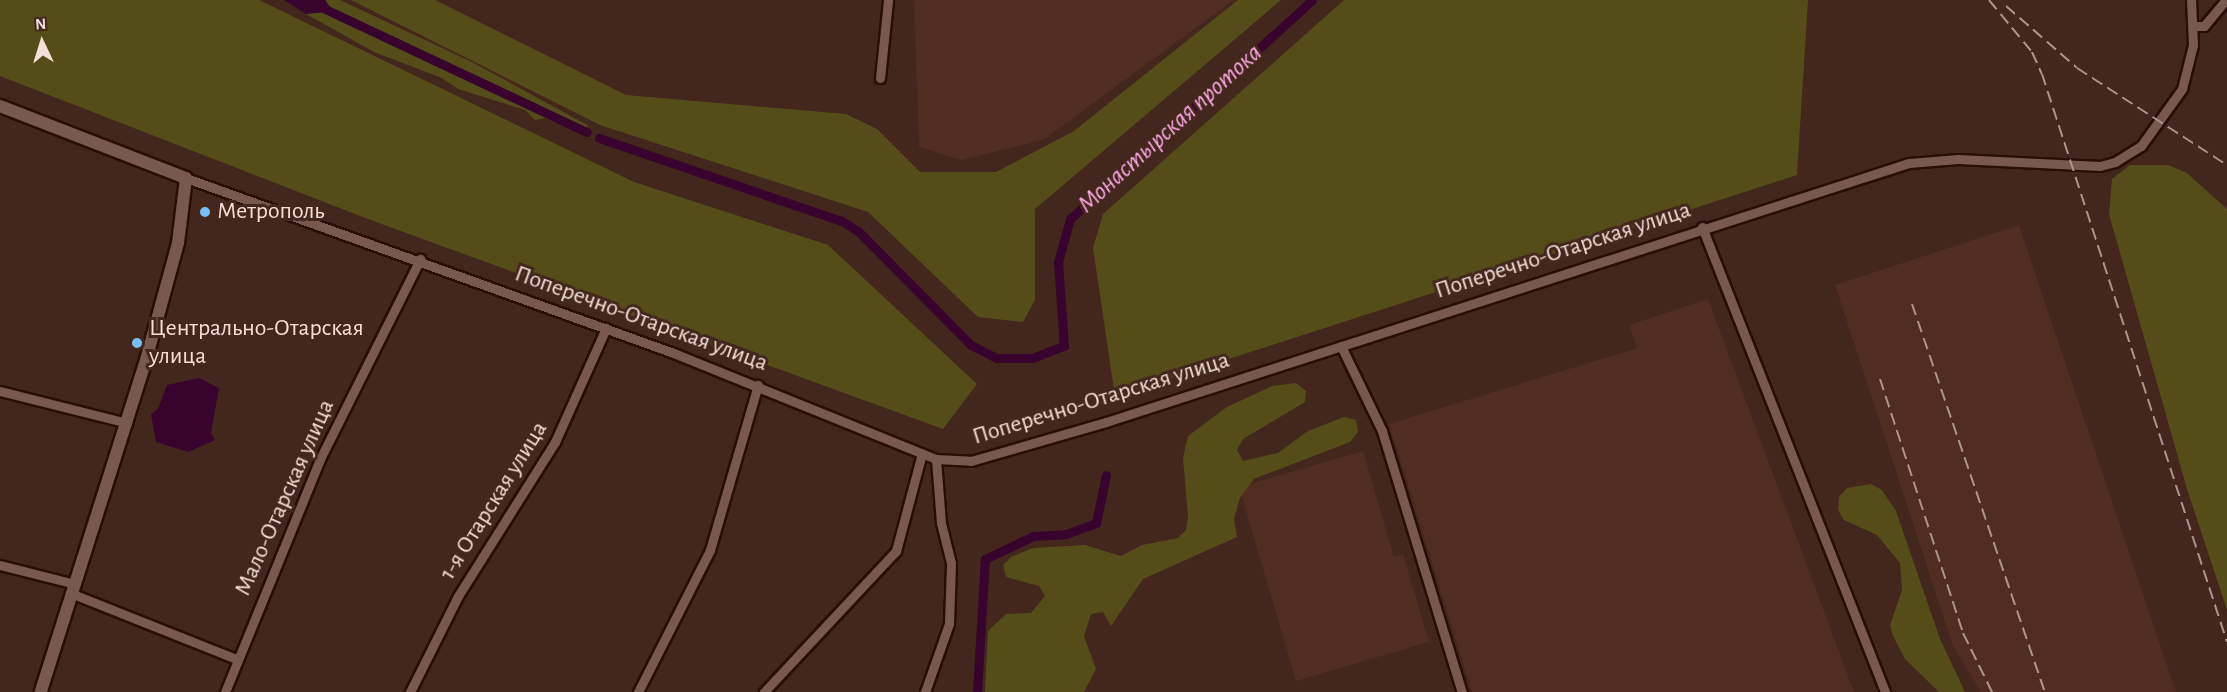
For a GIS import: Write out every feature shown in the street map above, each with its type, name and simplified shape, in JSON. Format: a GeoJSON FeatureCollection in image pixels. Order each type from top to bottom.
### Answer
{"type":"FeatureCollection","features":[{"type":"Feature","properties":{"kind":"street"},"geometry":{"type":"LineString","coordinates":[[880,78],[888,0]]}},
{"type":"Feature","properties":{"kind":"street","name":"Поперечно-Отарская улица"},"geometry":{"type":"LineString","coordinates":[[0,106],[186,178],[420,259],[758,385],[936,459],[971,461],[1341,346],[1702,227],[1909,162],[1958,159],[2100,166],[2130,154],[2150,136],[2182,89],[2193,26],[2191,0]]}},
{"type":"Feature","properties":{"kind":"street"},"geometry":{"type":"LineString","coordinates":[[2193,26],[2204,26],[2226,0]]}},
{"type":"Feature","properties":{"kind":"street"},"geometry":{"type":"LineString","coordinates":[[41,692],[127,423],[173,266],[186,178]]}},
{"type":"Feature","properties":{"kind":"street"},"geometry":{"type":"LineString","coordinates":[[1702,227],[1885,692]]}},
{"type":"Feature","properties":{"kind":"street","name":"Мало-Отарская улица"},"geometry":{"type":"LineString","coordinates":[[225,692],[236,658],[320,459],[420,259]]}},
{"type":"Feature","properties":{"kind":"street","name":"1-я Отарская улица"},"geometry":{"type":"LineString","coordinates":[[410,692],[458,596],[555,442],[606,328]]}},
{"type":"Feature","properties":{"kind":"street"},"geometry":{"type":"LineString","coordinates":[[1341,346],[1382,431],[1462,692]]}},
{"type":"Feature","properties":{"kind":"street"},"geometry":{"type":"LineString","coordinates":[[638,692],[710,550],[758,385]]}},
{"type":"Feature","properties":{"kind":"street"},"geometry":{"type":"LineString","coordinates":[[0,391],[127,423]]}},
{"type":"Feature","properties":{"kind":"street"},"geometry":{"type":"LineString","coordinates":[[764,692],[896,551],[922,453]]}},
{"type":"Feature","properties":{"kind":"street"},"geometry":{"type":"LineString","coordinates":[[925,692],[949,624],[951,563],[941,523],[936,459]]}},
{"type":"Feature","properties":{"kind":"street"},"geometry":{"type":"LineString","coordinates":[[0,565],[74,589],[236,658]]}},
{"type":"Feature","properties":{"kind":"shaded area"},"geometry":{"type":"Polygon","coordinates":[[[0,0],[259,0],[634,182],[828,245],[977,384],[943,429],[368,219],[0,76],[0,0]]]}},
{"type":"Feature","properties":{"kind":"shaded area"},"geometry":{"type":"Polygon","coordinates":[[[284,0],[325,0],[333,11],[306,14],[284,0]]]}},
{"type":"Feature","properties":{"kind":"shaded area"},"geometry":{"type":"Polygon","coordinates":[[[325,0],[340,0],[474,63],[589,126],[575,131],[545,118],[535,120],[525,110],[458,89],[442,78],[374,52],[306,14],[332,11],[325,0]]]}},
{"type":"Feature","properties":{"kind":"shaded area"},"geometry":{"type":"Polygon","coordinates":[[[351,0],[435,0],[626,95],[846,114],[877,129],[920,172],[996,172],[1074,131],[1238,0],[1281,0],[1035,209],[1035,300],[1023,322],[978,317],[868,212],[600,125],[351,0]]]}},
{"type":"Feature","properties":{"kind":"shaded area"},"geometry":{"type":"Polygon","coordinates":[[[914,0],[1234,0],[1043,140],[961,160],[919,147],[914,0]]]}},
{"type":"Feature","properties":{"kind":"shaded area"},"geometry":{"type":"Polygon","coordinates":[[[1344,0],[1808,0],[1797,175],[1115,396],[1093,248],[1103,214],[1344,0]]]}},
{"type":"Feature","properties":{"kind":"shaded area"},"geometry":{"type":"Polygon","coordinates":[[[2130,165],[2168,165],[2187,173],[2227,209],[2227,610],[2187,489],[2109,214],[2112,179],[2130,165]]]}},
{"type":"Feature","properties":{"kind":"shaded area"},"geometry":{"type":"Polygon","coordinates":[[[2019,225],[2176,692],[1981,692],[1953,646],[1835,285],[2019,225]]]}},
{"type":"Feature","properties":{"kind":"shaded area"},"geometry":{"type":"Polygon","coordinates":[[[1708,299],[1854,692],[1472,692],[1389,424],[1637,348],[1629,325],[1708,299]]]}},
{"type":"Feature","properties":{"kind":"shaded area"},"geometry":{"type":"Polygon","coordinates":[[[199,378],[219,388],[211,433],[215,440],[188,452],[156,442],[151,414],[158,409],[167,385],[199,378]]]}},
{"type":"Feature","properties":{"kind":"shaded area"},"geometry":{"type":"Polygon","coordinates":[[[1296,383],[1306,391],[1305,402],[1243,439],[1237,450],[1243,461],[1278,453],[1308,431],[1344,417],[1356,420],[1358,432],[1350,442],[1254,479],[1240,498],[1234,519],[1237,537],[1143,579],[1111,626],[1103,612],[1091,614],[1084,636],[1096,669],[1084,692],[985,692],[988,631],[1006,614],[1031,613],[1045,596],[1039,586],[1006,577],[1003,565],[1011,557],[1033,548],[1085,545],[1121,556],[1142,545],[1178,538],[1186,530],[1188,517],[1183,458],[1188,436],[1227,407],[1272,386],[1296,383]]]}},
{"type":"Feature","properties":{"kind":"shaded area"},"geometry":{"type":"Polygon","coordinates":[[[1363,451],[1394,557],[1403,554],[1429,642],[1296,681],[1239,487],[1363,451]]]}},
{"type":"Feature","properties":{"kind":"shaded area"},"geometry":{"type":"Polygon","coordinates":[[[1871,484],[1882,490],[1896,511],[1940,639],[1965,692],[1939,692],[1905,659],[1893,636],[1890,625],[1902,590],[1900,563],[1877,535],[1844,520],[1838,510],[1839,497],[1847,488],[1871,484]]]}},
{"type":"Feature","properties":{"kind":"waterway"},"geometry":{"type":"LineString","coordinates":[[306,0],[587,132]]}},
{"type":"Feature","properties":{"kind":"waterway","name":"Монастырская протока"},"geometry":{"type":"LineString","coordinates":[[599,138],[842,221],[858,231],[971,345],[997,358],[1032,358],[1064,346],[1058,262],[1070,219],[1312,0]]}},
{"type":"Feature","properties":{"kind":"waterway"},"geometry":{"type":"LineString","coordinates":[[977,692],[985,559],[1033,536],[1066,534],[1096,523],[1106,475]]}},
{"type":"Feature","properties":{"kind":"railway"},"geometry":{"type":"LineString","coordinates":[[1989,0],[2032,52],[2042,74],[2227,642]]}},
{"type":"Feature","properties":{"kind":"railway"},"geometry":{"type":"LineString","coordinates":[[2006,6],[2077,68],[2227,165]]}},
{"type":"Feature","properties":{"kind":"railway"},"geometry":{"type":"LineString","coordinates":[[1912,304],[2045,692]]}},
{"type":"Feature","properties":{"kind":"railway"},"geometry":{"type":"LineString","coordinates":[[1880,379],[1963,633],[1992,692]]}},
{"type":"Feature","properties":{"kind":"place","name":"Метрополь"},"geometry":{"type":"Point","coordinates":[205,212]}},
{"type":"Feature","properties":{"kind":"place","name":"Центрально-Отарская улица"},"geometry":{"type":"Point","coordinates":[137,343]}}]}
